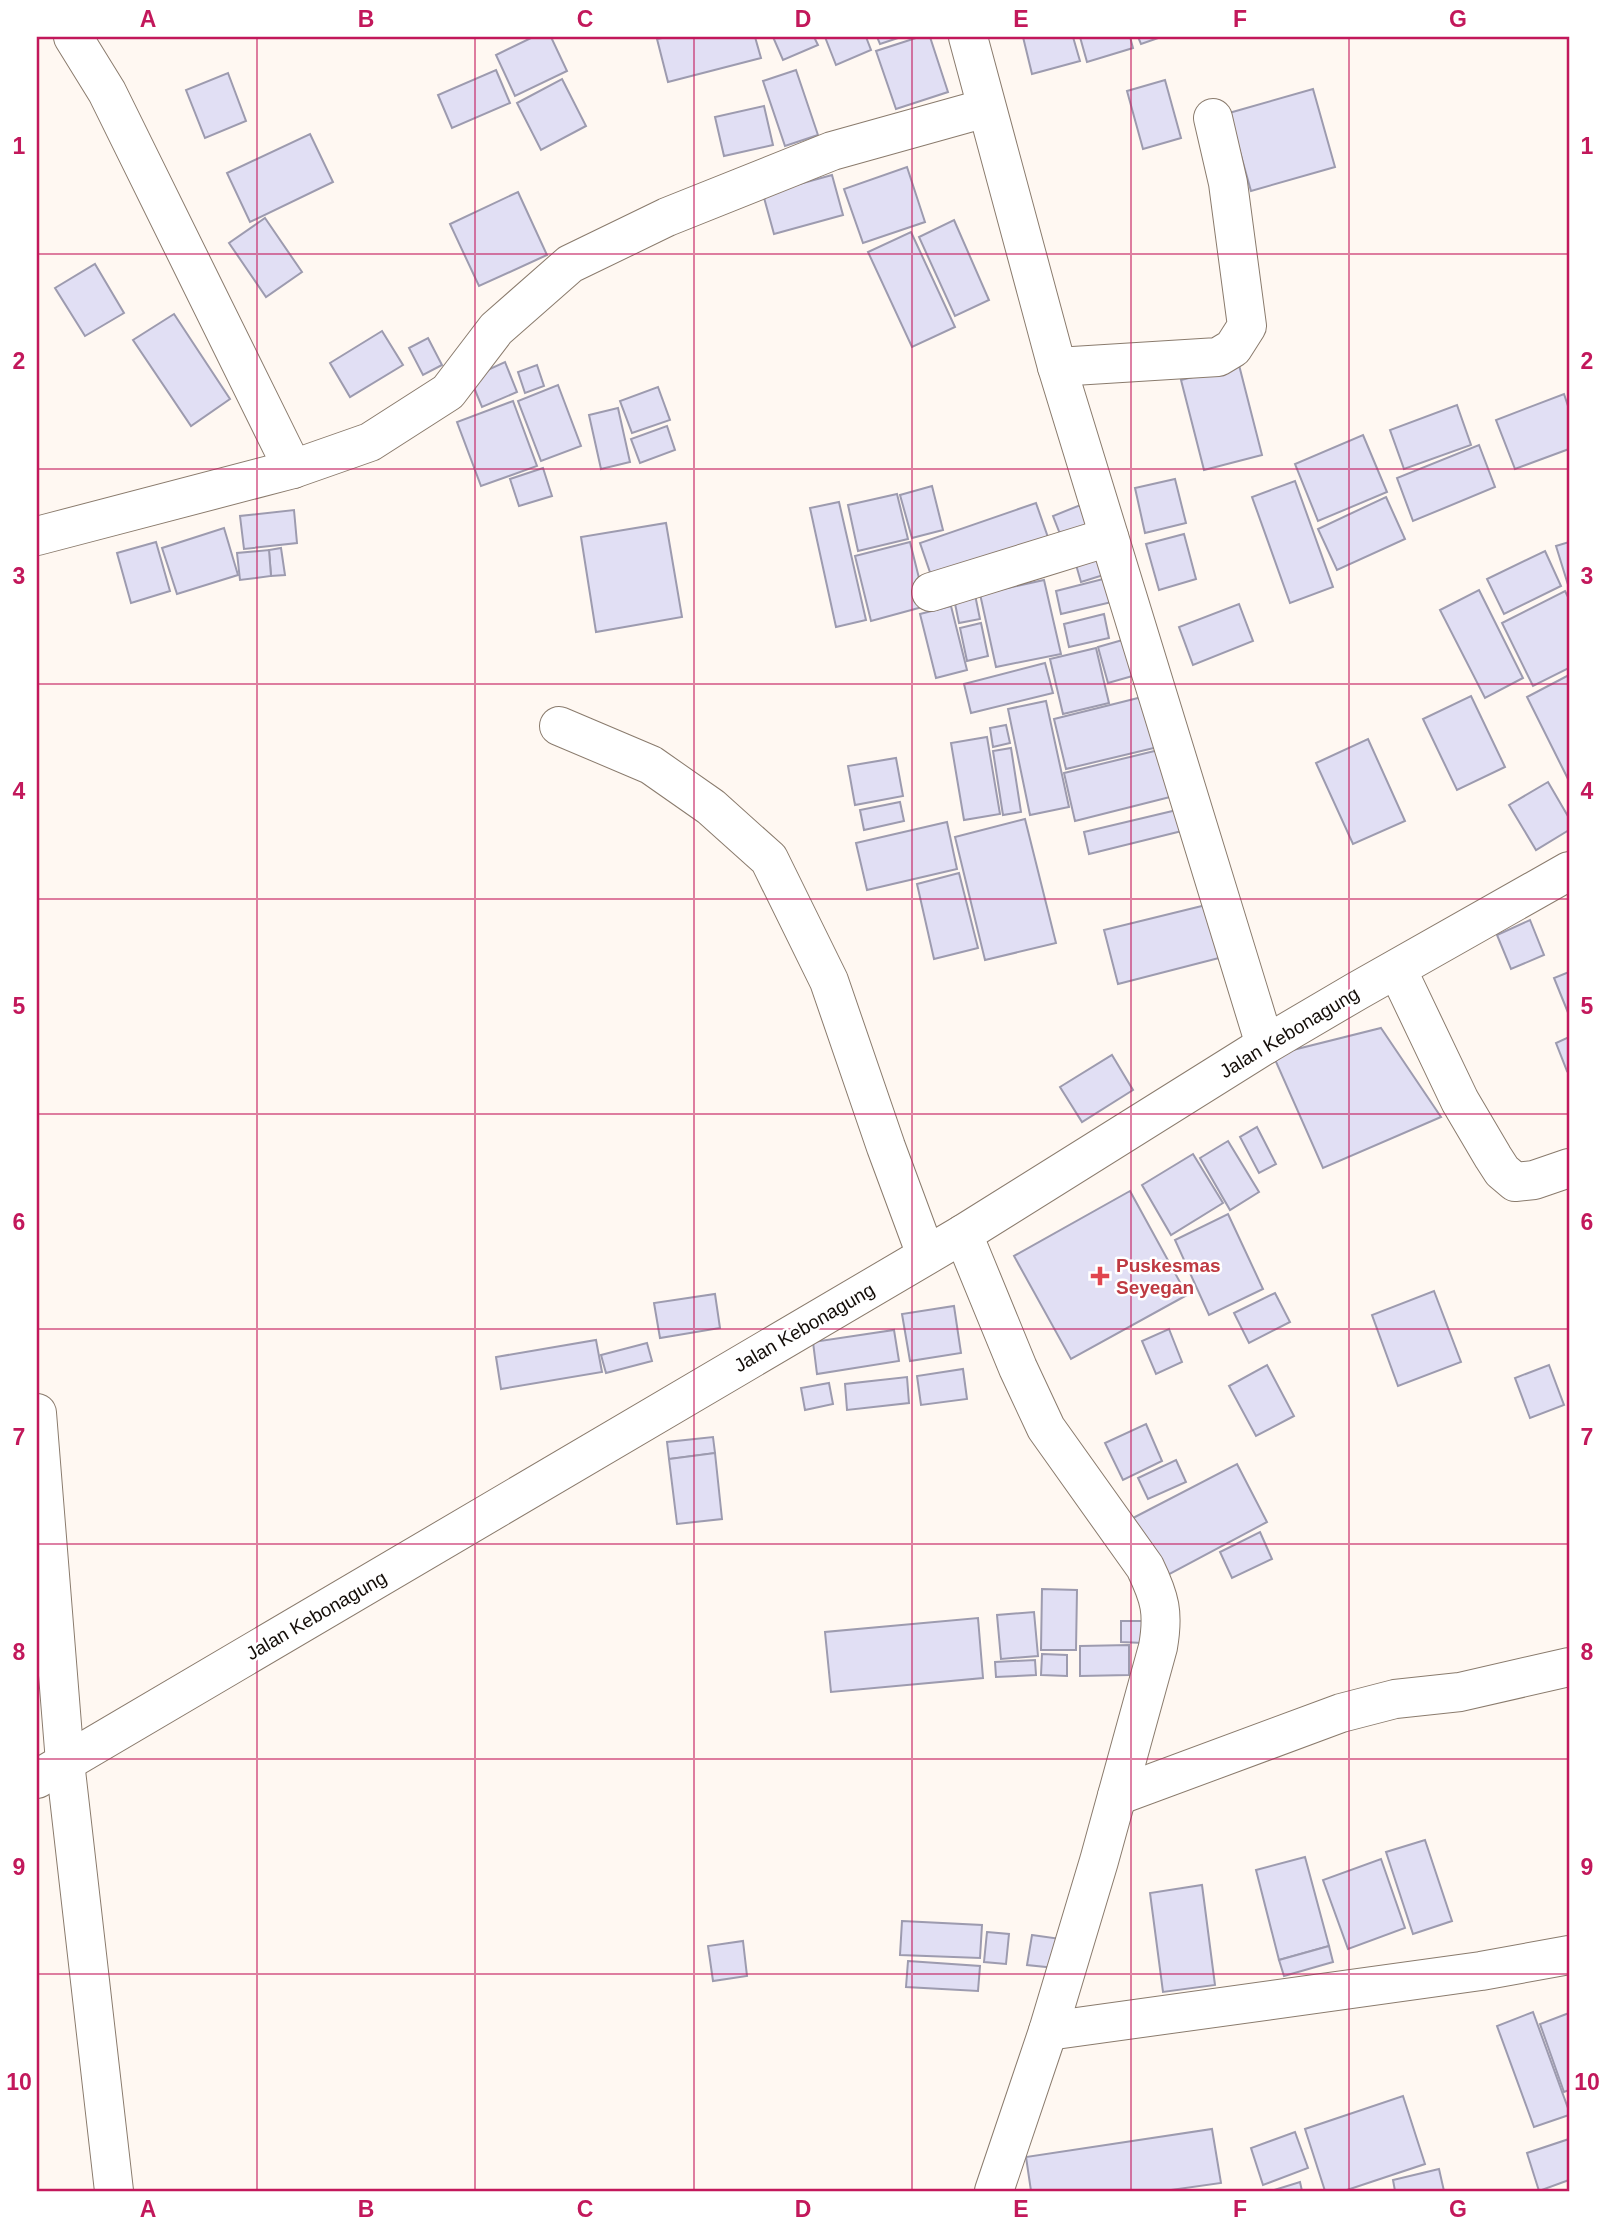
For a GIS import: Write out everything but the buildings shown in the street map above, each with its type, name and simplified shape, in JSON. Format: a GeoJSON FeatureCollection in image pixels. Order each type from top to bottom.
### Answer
{"type":"FeatureCollection","features":[{"type":"Feature","properties":{"kind":"street"},"geometry":{"type":"LineString","coordinates":[[73,37],[107,92],[293,469]]}},
{"type":"Feature","properties":{"kind":"street"},"geometry":{"type":"LineString","coordinates":[[968,37],[1057,367],[1265,1045]]}},
{"type":"Feature","properties":{"kind":"street"},"geometry":{"type":"LineString","coordinates":[[37,536],[293,469],[370,442],[448,392],[496,329],[570,264],[667,217],[832,151],[986,108]]}},
{"type":"Feature","properties":{"kind":"street"},"geometry":{"type":"LineString","coordinates":[[1057,367],[1218,357],[1233,348],[1247,326],[1228,183],[1213,118]]}},
{"type":"Feature","properties":{"kind":"street"},"geometry":{"type":"LineString","coordinates":[[931,592],[1109,537]]}},
{"type":"Feature","properties":{"kind":"street"},"geometry":{"type":"LineString","coordinates":[[559,726],[651,765],[711,807],[769,859],[829,981],[926,1255]]}},
{"type":"Feature","properties":{"kind":"street","name":"Jalan Kebonagung"},"geometry":{"type":"LineString","coordinates":[[51,1771],[963,1234],[1265,1045],[1569,871]]}},
{"type":"Feature","properties":{"kind":"street"},"geometry":{"type":"LineString","coordinates":[[1397,969],[1460,1101],[1502,1171],[1515,1182],[1524,1182],[1569,1168]]}},
{"type":"Feature","properties":{"kind":"street"},"geometry":{"type":"LineString","coordinates":[[963,1234],[1018,1368],[1046,1428],[1145,1567],[1156,1590],[1163,1620],[1117,1796],[1048,2031],[994,2191]]}},
{"type":"Feature","properties":{"kind":"street"},"geometry":{"type":"LineString","coordinates":[[37,1413],[51,1771],[114,2191]]}},
{"type":"Feature","properties":{"kind":"street"},"geometry":{"type":"LineString","coordinates":[[1117,1796],[1341,1713],[1395,1699],[1460,1692],[1569,1667]]}},
{"type":"Feature","properties":{"kind":"street"},"geometry":{"type":"LineString","coordinates":[[1048,2031],[1481,1970],[1569,1955]]}},
{"type":"Feature","properties":{"kind":"place","name":"Puskesmas Seyegan"},"geometry":{"type":"Point","coordinates":[1100,1276]}}]}
